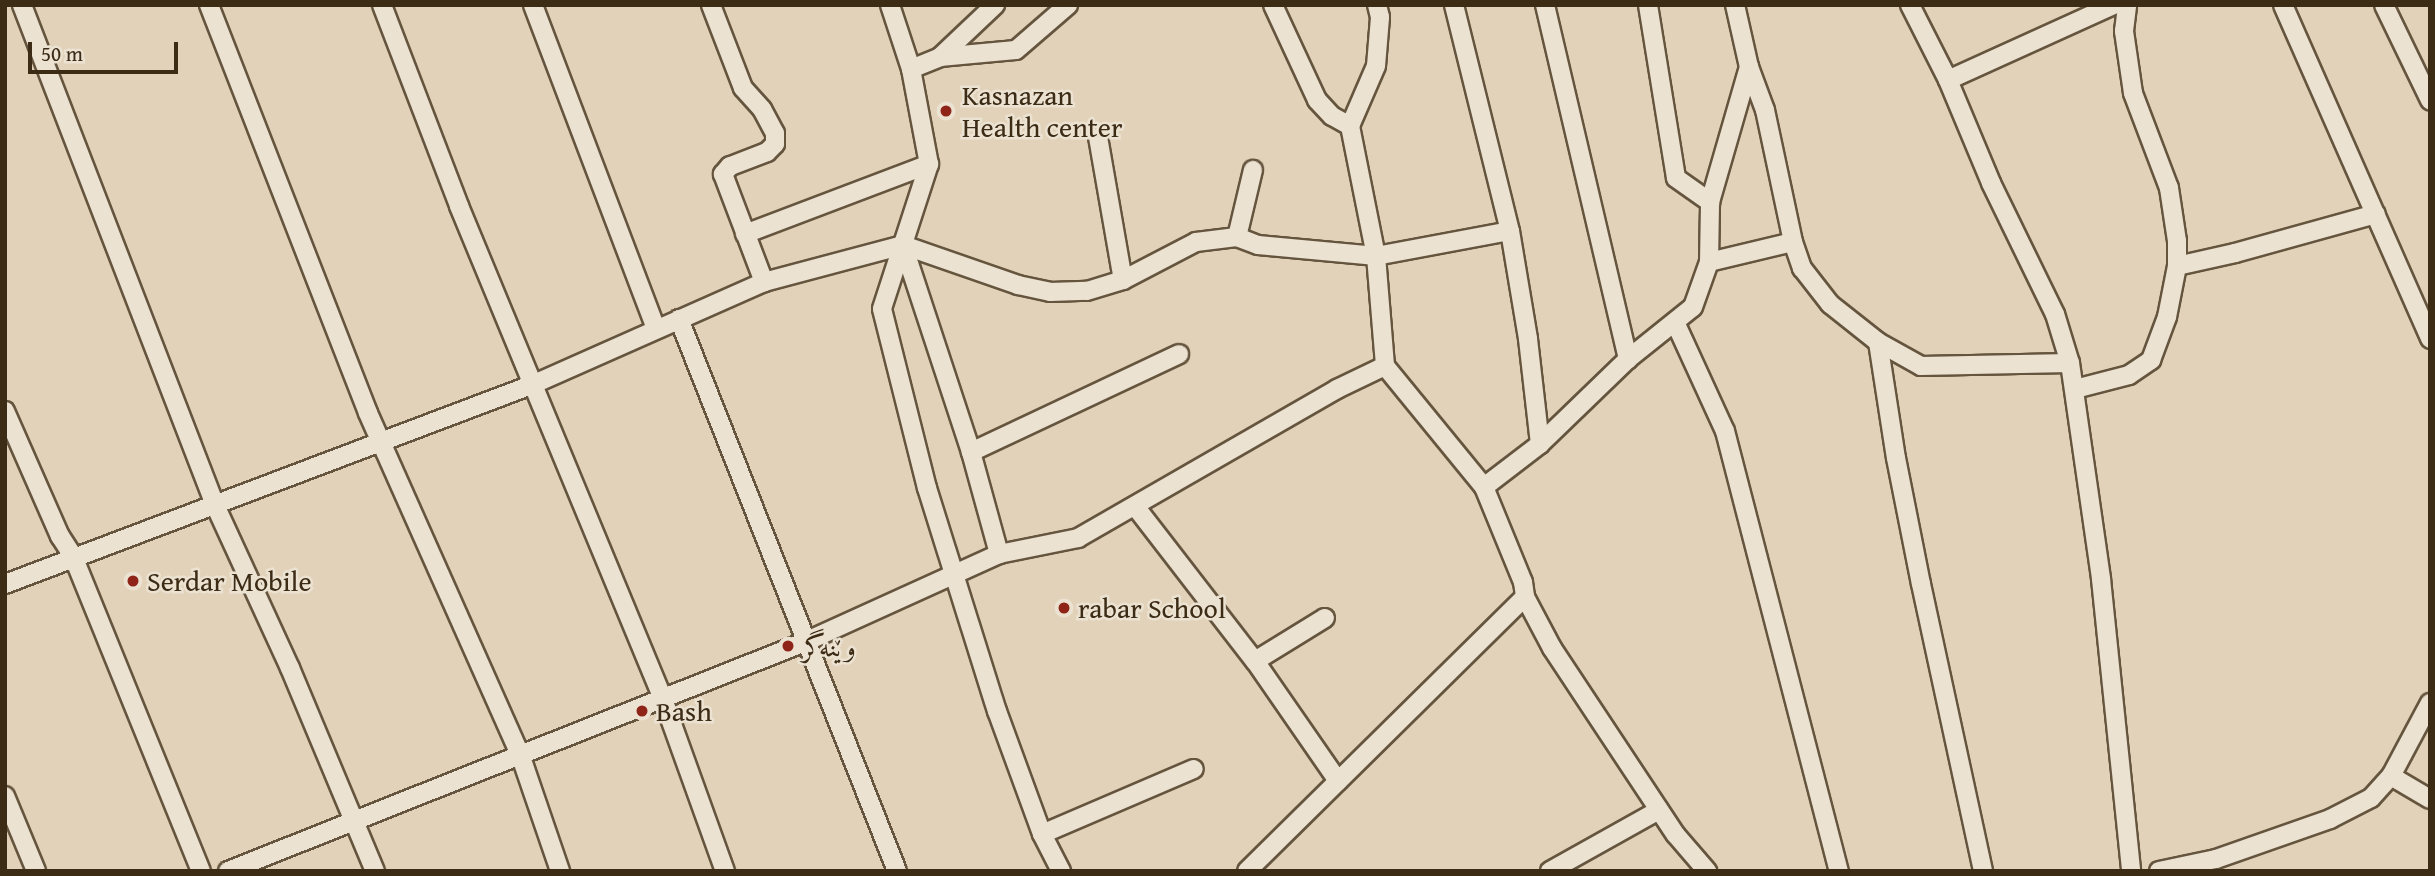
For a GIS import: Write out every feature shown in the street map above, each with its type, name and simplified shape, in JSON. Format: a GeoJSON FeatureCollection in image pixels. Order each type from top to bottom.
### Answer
{"type":"FeatureCollection","features":[{"type":"Feature","properties":{"kind":"street"},"geometry":{"type":"LineString","coordinates":[[22,5],[215,505],[375,871]]}},
{"type":"Feature","properties":{"kind":"street"},"geometry":{"type":"LineString","coordinates":[[209,5],[368,413],[520,754],[560,871]]}},
{"type":"Feature","properties":{"kind":"street"},"geometry":{"type":"LineString","coordinates":[[382,5],[458,206],[663,699],[725,871]]}},
{"type":"Feature","properties":{"kind":"street"},"geometry":{"type":"LineString","coordinates":[[533,5],[656,329]]}},
{"type":"Feature","properties":{"kind":"street"},"geometry":{"type":"LineString","coordinates":[[711,5],[743,88],[762,109],[775,133],[775,144],[767,152],[725,170],[723,174],[764,282]]}},
{"type":"Feature","properties":{"kind":"street"},"geometry":{"type":"LineString","coordinates":[[890,5],[911,69],[929,164],[882,309],[927,488],[997,711],[1042,834],[1061,871]]}},
{"type":"Feature","properties":{"kind":"street"},"geometry":{"type":"LineString","coordinates":[[940,57],[995,5]]}},
{"type":"Feature","properties":{"kind":"street"},"geometry":{"type":"LineString","coordinates":[[911,69],[940,57],[1016,50],[1068,5]]}},
{"type":"Feature","properties":{"kind":"street"},"geometry":{"type":"LineString","coordinates":[[1273,5],[1317,100],[1332,116],[1350,126]]}},
{"type":"Feature","properties":{"kind":"street"},"geometry":{"type":"LineString","coordinates":[[1377,5],[1380,17],[1376,65],[1350,126],[1376,256],[1385,366],[1484,487],[1522,582],[1525,597],[1552,648],[1659,810],[1707,871]]}},
{"type":"Feature","properties":{"kind":"street"},"geometry":{"type":"LineString","coordinates":[[1454,5],[1510,231],[1528,339],[1541,444]]}},
{"type":"Feature","properties":{"kind":"street"},"geometry":{"type":"LineString","coordinates":[[1545,5],[1628,359]]}},
{"type":"Feature","properties":{"kind":"street"},"geometry":{"type":"LineString","coordinates":[[1648,5],[1676,178],[1710,202]]}},
{"type":"Feature","properties":{"kind":"street"},"geometry":{"type":"LineString","coordinates":[[1735,5],[1749,68],[1765,110],[1793,242],[1802,268],[1830,304],[1878,342],[1921,366],[2070,363]]}},
{"type":"Feature","properties":{"kind":"street"},"geometry":{"type":"LineString","coordinates":[[1910,5],[1948,80],[1991,183],[2055,314],[2070,363],[2101,579],[2131,871]]}},
{"type":"Feature","properties":{"kind":"street"},"geometry":{"type":"LineString","coordinates":[[1948,80],[2113,5]]}},
{"type":"Feature","properties":{"kind":"street"},"geometry":{"type":"LineString","coordinates":[[2075,389],[2129,374],[2151,360],[2167,317],[2177,265],[2178,241],[2169,188],[2133,93],[2124,31],[2127,5]]}},
{"type":"Feature","properties":{"kind":"street"},"geometry":{"type":"LineString","coordinates":[[2283,5],[2430,339]]}},
{"type":"Feature","properties":{"kind":"street"},"geometry":{"type":"LineString","coordinates":[[2384,5],[2430,100]]}},
{"type":"Feature","properties":{"kind":"street"},"geometry":{"type":"LineString","coordinates":[[1484,487],[1541,444],[1628,359],[1693,307],[1709,262],[1710,202],[1749,68]]}},
{"type":"Feature","properties":{"kind":"street"},"geometry":{"type":"LineString","coordinates":[[1098,137],[1123,279]]}},
{"type":"Feature","properties":{"kind":"street"},"geometry":{"type":"LineString","coordinates":[[745,234],[929,164]]}},
{"type":"Feature","properties":{"kind":"street"},"geometry":{"type":"LineString","coordinates":[[1237,237],[1253,170]]}},
{"type":"Feature","properties":{"kind":"street"},"geometry":{"type":"LineString","coordinates":[[2177,265],[2235,253],[2376,214]]}},
{"type":"Feature","properties":{"kind":"street"},"geometry":{"type":"LineString","coordinates":[[5,584],[73,556],[534,384],[764,282],[903,245],[971,271],[1050,292],[1087,291],[1123,279],[1196,242],[1237,237],[1258,245],[1376,256],[1510,231]]}},
{"type":"Feature","properties":{"kind":"street"},"geometry":{"type":"LineString","coordinates":[[1709,262],[1793,242]]}},
{"type":"Feature","properties":{"kind":"street"},"geometry":{"type":"LineString","coordinates":[[903,245],[971,452],[999,554]]}},
{"type":"Feature","properties":{"kind":"street"},"geometry":{"type":"LineString","coordinates":[[679,319],[898,871]]}},
{"type":"Feature","properties":{"kind":"street"},"geometry":{"type":"LineString","coordinates":[[1675,322],[1724,431],[1839,871]]}},
{"type":"Feature","properties":{"kind":"street"},"geometry":{"type":"LineString","coordinates":[[1878,342],[1896,458],[1918,572],[1983,871]]}},
{"type":"Feature","properties":{"kind":"street"},"geometry":{"type":"LineString","coordinates":[[971,452],[1179,354]]}},
{"type":"Feature","properties":{"kind":"street"},"geometry":{"type":"LineString","coordinates":[[228,871],[355,823],[520,754],[805,642],[999,554],[1078,538],[1338,389],[1385,366]]}},
{"type":"Feature","properties":{"kind":"street"},"geometry":{"type":"LineString","coordinates":[[5,411],[60,536],[73,556],[201,871]]}},
{"type":"Feature","properties":{"kind":"street"},"geometry":{"type":"LineString","coordinates":[[1135,506],[1255,661],[1338,781]]}},
{"type":"Feature","properties":{"kind":"street"},"geometry":{"type":"LineString","coordinates":[[1247,871],[1525,597]]}},
{"type":"Feature","properties":{"kind":"street"},"geometry":{"type":"LineString","coordinates":[[1255,661],[1325,618]]}},
{"type":"Feature","properties":{"kind":"street"},"geometry":{"type":"LineString","coordinates":[[2159,871],[2216,859],[2330,819],[2371,797],[2391,776],[2430,702]]}},
{"type":"Feature","properties":{"kind":"street"},"geometry":{"type":"LineString","coordinates":[[1042,834],[1194,769]]}},
{"type":"Feature","properties":{"kind":"street"},"geometry":{"type":"LineString","coordinates":[[2391,776],[2430,799]]}},
{"type":"Feature","properties":{"kind":"street"},"geometry":{"type":"LineString","coordinates":[[5,796],[36,871]]}},
{"type":"Feature","properties":{"kind":"street"},"geometry":{"type":"LineString","coordinates":[[1550,871],[1659,810]]}},
{"type":"Feature","properties":{"kind":"place","name":"Kasnazan Health center"},"geometry":{"type":"Point","coordinates":[946,111]}},
{"type":"Feature","properties":{"kind":"place","name":"Serdar Mobile"},"geometry":{"type":"Point","coordinates":[133,581]}},
{"type":"Feature","properties":{"kind":"place","name":"rabar School"},"geometry":{"type":"Point","coordinates":[1064,608]}},
{"type":"Feature","properties":{"kind":"place","name":"وێنەگر"},"geometry":{"type":"Point","coordinates":[788,646]}},
{"type":"Feature","properties":{"kind":"place","name":"Bash"},"geometry":{"type":"Point","coordinates":[642,711]}}]}
